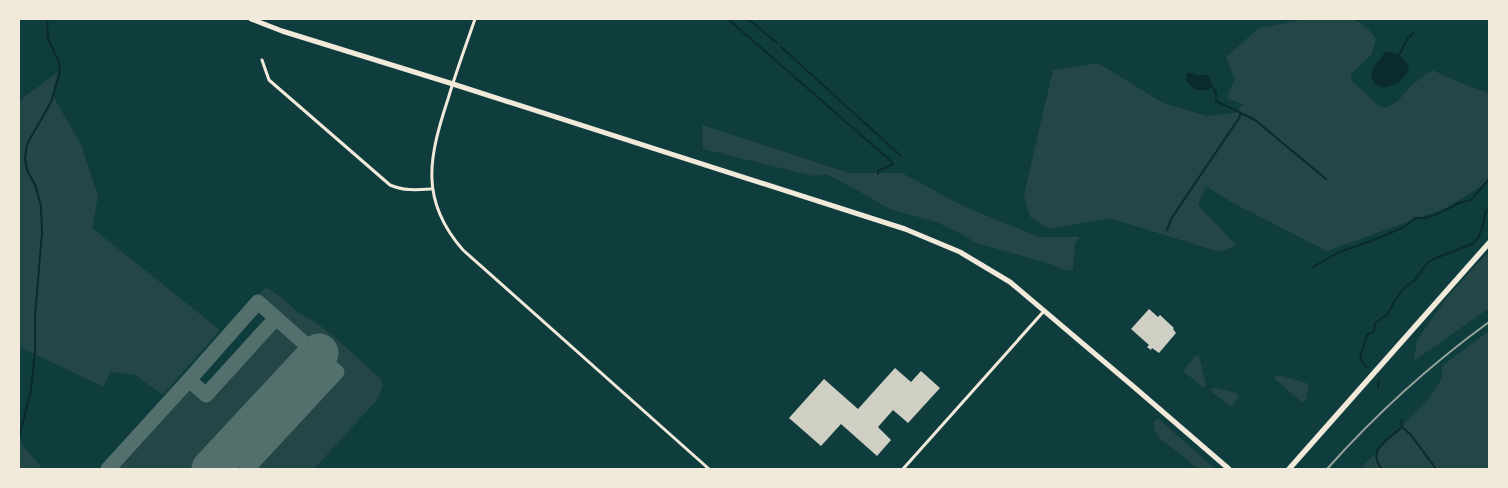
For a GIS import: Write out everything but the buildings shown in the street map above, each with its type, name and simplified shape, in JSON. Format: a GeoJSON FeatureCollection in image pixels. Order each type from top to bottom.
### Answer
{"type":"FeatureCollection","features":[{"type":"Feature","properties":{"kind":"main road"},"geometry":{"type":"LineString","coordinates":[[251,19],[282,31],[905,229],[960,252],[1010,282],[1229,469]]}},
{"type":"Feature","properties":{"kind":"main road"},"geometry":{"type":"LineString","coordinates":[[1288,469],[1489,243]]}},
{"type":"Feature","properties":{"kind":"street"},"geometry":{"type":"LineString","coordinates":[[475,19],[437,132],[432,159],[432,188],[443,222],[463,250],[709,469]]}},
{"type":"Feature","properties":{"kind":"street"},"geometry":{"type":"LineString","coordinates":[[262,60],[269,80],[390,185],[401,190],[414,191],[432,188]]}},
{"type":"Feature","properties":{"kind":"street"},"geometry":{"type":"LineString","coordinates":[[903,469],[1045,311]]}},
{"type":"Feature","properties":{"kind":"shaded area"},"geometry":{"type":"Polygon","coordinates":[[[1307,19],[1351,19],[1362,24],[1371,32],[1376,39],[1371,55],[1351,74],[1351,80],[1379,106],[1386,108],[1397,102],[1412,85],[1432,70],[1489,93],[1489,182],[1446,208],[1327,251],[1231,202],[1206,186],[1198,205],[1236,245],[1220,252],[1109,218],[1049,229],[1030,217],[1024,195],[1053,70],[1098,63],[1163,103],[1207,116],[1235,113],[1243,104],[1228,99],[1229,91],[1235,80],[1226,57],[1259,28],[1307,19]]]}},
{"type":"Feature","properties":{"kind":"shaded area"},"geometry":{"type":"Polygon","coordinates":[[[1385,52],[1399,56],[1409,65],[1406,74],[1400,81],[1392,86],[1383,88],[1374,83],[1371,76],[1373,69],[1385,52]]]}},
{"type":"Feature","properties":{"kind":"shaded area"},"geometry":{"type":"Polygon","coordinates":[[[58,72],[52,95],[81,144],[98,197],[92,228],[220,330],[163,395],[135,375],[110,372],[104,387],[19,345],[19,103],[58,72]]]}},
{"type":"Feature","properties":{"kind":"shaded area"},"geometry":{"type":"Polygon","coordinates":[[[1187,73],[1208,75],[1213,87],[1205,90],[1195,89],[1186,80],[1187,73]]]}},
{"type":"Feature","properties":{"kind":"shaded area"},"geometry":{"type":"Polygon","coordinates":[[[702,125],[849,173],[902,173],[961,205],[1039,237],[1080,237],[1075,243],[1073,269],[1067,271],[1048,263],[976,243],[936,222],[890,209],[826,174],[813,176],[703,149],[702,125]]]}},
{"type":"Feature","properties":{"kind":"shaded area"},"geometry":{"type":"Polygon","coordinates":[[[1489,251],[1489,308],[1414,361],[1417,340],[1447,297],[1489,251]]]}},
{"type":"Feature","properties":{"kind":"shaded area"},"geometry":{"type":"Polygon","coordinates":[[[267,288],[332,335],[381,379],[383,386],[376,401],[314,469],[99,469],[182,378],[206,398],[279,318],[256,297],[267,288]]]}},
{"type":"Feature","properties":{"kind":"shaded area"},"geometry":{"type":"Polygon","coordinates":[[[1489,331],[1489,469],[1360,469],[1429,399],[1442,378],[1442,366],[1489,331]]]}},
{"type":"Feature","properties":{"kind":"shaded area"},"geometry":{"type":"Polygon","coordinates":[[[1195,356],[1199,356],[1206,385],[1204,388],[1183,371],[1195,356]]]}},
{"type":"Feature","properties":{"kind":"shaded area"},"geometry":{"type":"Polygon","coordinates":[[[1279,375],[1309,384],[1306,400],[1302,402],[1275,379],[1279,375]]]}},
{"type":"Feature","properties":{"kind":"shaded area"},"geometry":{"type":"Polygon","coordinates":[[[1215,388],[1236,393],[1239,397],[1231,406],[1212,392],[1211,389],[1215,388]]]}},
{"type":"Feature","properties":{"kind":"shaded area"},"geometry":{"type":"Polygon","coordinates":[[[1157,419],[1215,469],[1198,469],[1161,439],[1155,432],[1153,423],[1157,419]]]}},
{"type":"Feature","properties":{"kind":"shaded area"},"geometry":{"type":"Polygon","coordinates":[[[19,441],[21,443],[43,469],[19,469],[19,441]]]}},
{"type":"Feature","properties":{"kind":"waterway"},"geometry":{"type":"LineString","coordinates":[[19,438],[31,390],[42,233],[41,206],[35,185],[27,170],[25,158],[27,144],[51,102],[60,72],[59,62],[48,39],[47,19]]}},
{"type":"Feature","properties":{"kind":"waterway"},"geometry":{"type":"LineString","coordinates":[[728,19],[893,163],[878,171],[878,174]]}},
{"type":"Feature","properties":{"kind":"waterway"},"geometry":{"type":"LineString","coordinates":[[748,19],[777,43]]}},
{"type":"Feature","properties":{"kind":"waterway"},"geometry":{"type":"LineString","coordinates":[[1399,55],[1408,38],[1413,33]]}},
{"type":"Feature","properties":{"kind":"waterway"},"geometry":{"type":"LineString","coordinates":[[781,47],[900,155]]}},
{"type":"Feature","properties":{"kind":"waterway"},"geometry":{"type":"LineString","coordinates":[[1167,230],[1171,219],[1241,113],[1216,101],[1216,93],[1213,87]]}},
{"type":"Feature","properties":{"kind":"waterway"},"geometry":{"type":"LineString","coordinates":[[1241,113],[1255,120],[1326,179]]}},
{"type":"Feature","properties":{"kind":"waterway"},"geometry":{"type":"LineString","coordinates":[[1313,267],[1339,252],[1404,227],[1415,218],[1435,215],[1459,203],[1471,200],[1489,179]]}},
{"type":"Feature","properties":{"kind":"waterway"},"geometry":{"type":"LineString","coordinates":[[1368,368],[1360,357],[1367,335],[1374,332],[1375,323],[1388,314],[1395,300],[1406,286],[1415,280],[1427,263],[1472,244],[1478,238],[1485,213],[1489,208]]}},
{"type":"Feature","properties":{"kind":"waterway"},"geometry":{"type":"LineString","coordinates":[[1378,388],[1379,379]]}},
{"type":"Feature","properties":{"kind":"waterway"},"geometry":{"type":"LineString","coordinates":[[1382,469],[1377,462],[1378,450],[1386,440],[1402,427],[1401,420]]}},
{"type":"Feature","properties":{"kind":"waterway"},"geometry":{"type":"LineString","coordinates":[[1402,427],[1411,435],[1436,469]]}},
{"type":"Feature","properties":{"kind":"taxiway"},"geometry":{"type":"LineString","coordinates":[[247,469],[337,372],[276,318],[206,395],[189,380],[258,302],[276,318]]}},
{"type":"Feature","properties":{"kind":"taxiway"},"geometry":{"type":"LineString","coordinates":[[108,469],[189,380]]}},
{"type":"Feature","properties":{"kind":"runway"},"geometry":{"type":"LineString","coordinates":[[211,469],[319,353]]}},
{"type":"Feature","properties":{"kind":"railway"},"geometry":{"type":"LineString","coordinates":[[1327,469],[1404,391],[1489,322]]}}]}
